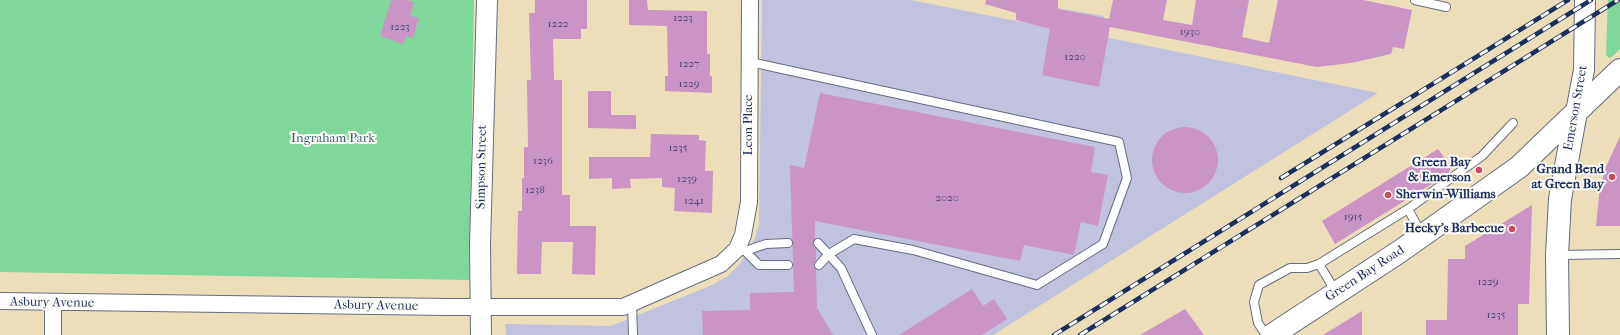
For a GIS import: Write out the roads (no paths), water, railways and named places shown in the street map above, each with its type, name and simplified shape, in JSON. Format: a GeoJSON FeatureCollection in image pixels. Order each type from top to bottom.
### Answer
{"type":"FeatureCollection","features":[{"type":"Feature","properties":{"kind":"main road","name":"Green Bay Road"},"geometry":{"type":"LineString","coordinates":[[1272,335],[1422,236],[1519,167],[1620,70]]}},
{"type":"Feature","properties":{"kind":"main road","name":"Emerson Street"},"geometry":{"type":"LineString","coordinates":[[1558,335],[1557,255],[1560,199],[1576,112]]}},
{"type":"Feature","properties":{"kind":"street","name":"Simpson Street"},"geometry":{"type":"LineString","coordinates":[[481,335],[480,244],[487,0]]}},
{"type":"Feature","properties":{"kind":"street","name":"Leon Place"},"geometry":{"type":"LineString","coordinates":[[741,250],[748,202],[750,0]]}},
{"type":"Feature","properties":{"kind":"street","name":"Emerson Street"},"geometry":{"type":"LineString","coordinates":[[1576,112],[1584,70],[1585,0]]}},
{"type":"Feature","properties":{"kind":"street","name":"Asbury Avenue"},"geometry":{"type":"LineString","coordinates":[[0,302],[623,307],[721,264],[741,250]]}},
{"type":"Feature","properties":{"kind":"street"},"geometry":{"type":"LineString","coordinates":[[53,303],[53,335]]}},
{"type":"Feature","properties":{"kind":"lane"},"geometry":{"type":"LineString","coordinates":[[1414,0],[1446,7]]}},
{"type":"Feature","properties":{"kind":"lane"},"geometry":{"type":"LineString","coordinates":[[750,62],[1118,142],[1127,178],[1103,244],[1037,285],[913,250],[854,239],[829,254],[819,265]]}},
{"type":"Feature","properties":{"kind":"lane"},"geometry":{"type":"LineString","coordinates":[[1266,335],[1258,323],[1254,302],[1260,285],[1290,268],[1307,268],[1319,264],[1408,209],[1482,156],[1513,123]]}},
{"type":"Feature","properties":{"kind":"lane"},"geometry":{"type":"LineString","coordinates":[[1408,209],[1422,236]]}},
{"type":"Feature","properties":{"kind":"lane"},"geometry":{"type":"LineString","coordinates":[[741,250],[766,244],[788,243]]}},
{"type":"Feature","properties":{"kind":"lane"},"geometry":{"type":"LineString","coordinates":[[818,243],[841,268],[872,335]]}},
{"type":"Feature","properties":{"kind":"lane"},"geometry":{"type":"LineString","coordinates":[[741,250],[759,265],[788,265]]}},
{"type":"Feature","properties":{"kind":"lane"},"geometry":{"type":"LineString","coordinates":[[1557,255],[1620,254]]}},
{"type":"Feature","properties":{"kind":"lane"},"geometry":{"type":"LineString","coordinates":[[1319,264],[1337,293]]}},
{"type":"Feature","properties":{"kind":"lane"},"geometry":{"type":"LineString","coordinates":[[632,303],[633,335]]}},
{"type":"Feature","properties":{"kind":"railway"},"geometry":{"type":"LineString","coordinates":[[1281,178],[1568,0]]}},
{"type":"Feature","properties":{"kind":"railway"},"geometry":{"type":"LineString","coordinates":[[1054,335],[1591,0]]}},
{"type":"Feature","properties":{"kind":"railway"},"geometry":{"type":"LineString","coordinates":[[1080,335],[1618,0]]}},
{"type":"Feature","properties":{"kind":"place","name":"Green Bay & Emerson"},"geometry":{"type":"Point","coordinates":[1479,170]}},
{"type":"Feature","properties":{"kind":"place","name":"Grand Bend at Green Bay"},"geometry":{"type":"Point","coordinates":[1612,177]}},
{"type":"Feature","properties":{"kind":"place","name":"Sherwin-Williams"},"geometry":{"type":"Point","coordinates":[1388,195]}},
{"type":"Feature","properties":{"kind":"place","name":"Hecky's Barbecue"},"geometry":{"type":"Point","coordinates":[1512,229]}},
{"type":"Feature","properties":{"kind":"park label","name":"Ingraham Park"},"geometry":{"type":"Point","coordinates":[333,139]}}]}
